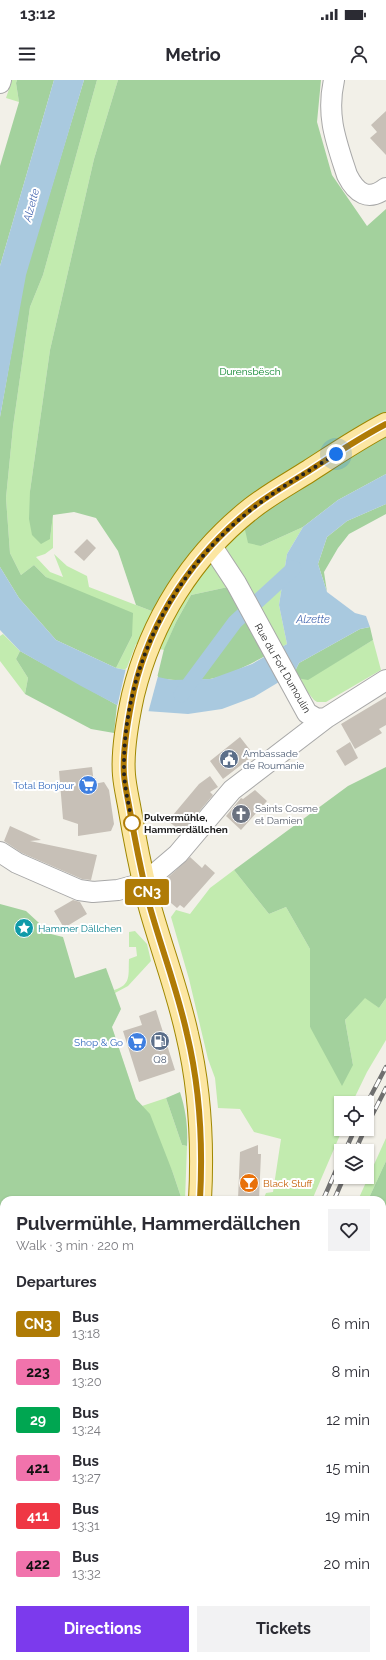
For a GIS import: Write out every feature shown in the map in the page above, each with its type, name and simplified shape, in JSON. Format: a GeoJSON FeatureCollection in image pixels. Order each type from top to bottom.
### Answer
{"type":"FeatureCollection","features":[{"type":"Feature","properties":{"kind":"main road"},"geometry":{"type":"LineString","coordinates":[[200,1196],[202,1168],[200,1123],[196,1081],[188,1036],[144,883],[124,774],[126,735],[138,675],[148,646],[162,615],[185,577],[211,545],[241,517],[268,496],[386,424]]}},
{"type":"Feature","properties":{"kind":"street"},"geometry":{"type":"LineString","coordinates":[[334,80],[331,91],[331,122],[336,144],[351,183],[359,192],[366,195],[373,196],[386,188]]}},
{"type":"Feature","properties":{"kind":"street","name":"Rue du Fort Dumoulin"},"geometry":{"type":"LineString","coordinates":[[211,545],[236,583],[307,713],[316,719],[326,718]]}},
{"type":"Feature","properties":{"kind":"street"},"geometry":{"type":"LineString","coordinates":[[0,852],[9,864],[79,890],[93,892],[118,890],[144,883],[178,854],[232,790],[326,718],[386,680]]}},
{"type":"Feature","properties":{"kind":"green space"},"geometry":{"type":"Polygon","coordinates":[[[12,80],[17,80],[16,83],[19,102],[6,98],[12,80]]]}},
{"type":"Feature","properties":{"kind":"green space"},"geometry":{"type":"Polygon","coordinates":[[[17,80],[54,80],[0,266],[0,166],[19,102],[16,83],[17,80]]]}},
{"type":"Feature","properties":{"kind":"green space"},"geometry":{"type":"Polygon","coordinates":[[[84,80],[97,80],[43,275],[30,307],[13,427],[6,498],[10,553],[21,575],[34,565],[46,577],[133,613],[132,636],[116,668],[56,640],[19,598],[0,567],[0,417],[25,275],[84,80]]]}},
{"type":"Feature","properties":{"kind":"green space"},"geometry":{"type":"Polygon","coordinates":[[[97,80],[118,80],[94,159],[50,350],[30,491],[50,539],[53,515],[53,548],[45,554],[36,557],[50,572],[63,577],[54,554],[67,566],[87,576],[89,587],[162,615],[241,517],[261,546],[303,527],[287,554],[279,605],[287,644],[280,648],[228,587],[191,595],[176,622],[164,650],[136,644],[126,670],[116,668],[132,636],[62,585],[46,577],[34,565],[21,575],[10,553],[6,498],[13,427],[30,307],[43,275],[97,80]]]}},
{"type":"Feature","properties":{"kind":"green space","name":"Durensbësch"},"geometry":{"type":"Polygon","coordinates":[[[118,80],[321,80],[317,122],[332,175],[367,226],[386,209],[386,474],[338,500],[303,527],[261,546],[248,543],[242,517],[162,615],[136,605],[118,551],[96,518],[74,512],[53,515],[50,539],[41,544],[32,535],[29,519],[30,491],[50,350],[94,159],[118,80]]]}},
{"type":"Feature","properties":{"kind":"green space"},"geometry":{"type":"Polygon","coordinates":[[[386,504],[386,514],[349,534],[338,548],[324,572],[327,592],[318,564],[327,537],[347,521],[386,504]]]}},
{"type":"Feature","properties":{"kind":"green space"},"geometry":{"type":"Polygon","coordinates":[[[228,587],[267,655],[239,669],[216,678],[170,680],[157,678],[164,649],[176,622],[191,595],[228,587]]]}},
{"type":"Feature","properties":{"kind":"green space"},"geometry":{"type":"Polygon","coordinates":[[[370,627],[373,640],[308,680],[296,678],[294,673],[299,663],[360,629],[370,627]]]}},
{"type":"Feature","properties":{"kind":"green space"},"geometry":{"type":"Polygon","coordinates":[[[3,634],[20,651],[16,659],[28,678],[25,694],[0,661],[0,636],[3,634]]]}},
{"type":"Feature","properties":{"kind":"green space"},"geometry":{"type":"Polygon","coordinates":[[[373,640],[381,670],[326,702],[317,702],[314,700],[296,678],[308,679],[373,640]]]}},
{"type":"Feature","properties":{"kind":"green space"},"geometry":{"type":"Polygon","coordinates":[[[20,651],[117,705],[114,733],[91,729],[25,694],[28,678],[16,659],[20,651]]]}},
{"type":"Feature","properties":{"kind":"green space"},"geometry":{"type":"Polygon","coordinates":[[[386,767],[386,998],[379,1008],[365,998],[345,1020],[353,1065],[342,1086],[310,1027],[310,949],[286,907],[269,914],[234,870],[348,786],[386,767]]]}},
{"type":"Feature","properties":{"kind":"green space"},"geometry":{"type":"Polygon","coordinates":[[[234,870],[269,914],[286,907],[310,949],[310,1027],[353,1065],[345,1020],[365,997],[379,1008],[386,998],[386,1040],[367,1072],[355,1096],[334,1096],[334,1136],[340,1136],[336,1144],[334,1144],[334,1149],[314,1196],[265,1196],[266,1193],[273,1192],[281,1139],[254,1132],[240,1109],[218,1108],[215,1078],[208,1059],[189,979],[171,917],[176,910],[190,914],[210,888],[234,870]]]}},
{"type":"Feature","properties":{"kind":"green space"},"geometry":{"type":"Polygon","coordinates":[[[0,904],[26,911],[51,934],[63,937],[75,978],[106,968],[121,1009],[112,1027],[136,1099],[150,1114],[181,1196],[0,1196],[0,904]]]}},
{"type":"Feature","properties":{"kind":"green space"},"geometry":{"type":"Polygon","coordinates":[[[135,931],[147,944],[151,961],[128,986],[115,993],[114,990],[124,985],[128,978],[129,959],[137,956],[136,947],[129,947],[129,932],[135,931]]]}},
{"type":"Feature","properties":{"kind":"green space"},"geometry":{"type":"Polygon","coordinates":[[[180,1092],[186,1119],[187,1146],[182,1145],[166,1098],[180,1092]]]}},
{"type":"Feature","properties":{"kind":"green space"},"geometry":{"type":"Polygon","coordinates":[[[166,1098],[182,1145],[187,1146],[185,1196],[181,1196],[173,1173],[142,1106],[166,1098]]]}},
{"type":"Feature","properties":{"kind":"green space"},"geometry":{"type":"Polygon","coordinates":[[[386,1138],[386,1161],[370,1196],[360,1196],[365,1184],[374,1184],[374,1165],[386,1138]]]}},
{"type":"Feature","properties":{"kind":"green space"},"geometry":{"type":"Polygon","coordinates":[[[386,1161],[386,1196],[370,1196],[386,1161]]]}},
{"type":"Feature","properties":{"kind":"water","name":"Alzette"},"geometry":{"type":"Polygon","coordinates":[[[54,80],[84,80],[26,275],[0,417],[0,266],[54,80]]]}},
{"type":"Feature","properties":{"kind":"water","name":"Alzette"},"geometry":{"type":"Polygon","coordinates":[[[386,474],[386,504],[347,521],[327,537],[318,564],[327,592],[355,613],[366,616],[370,627],[360,629],[299,663],[294,673],[254,697],[222,709],[188,714],[146,711],[117,705],[20,651],[0,630],[0,567],[19,598],[56,640],[116,668],[172,680],[211,679],[252,664],[287,644],[279,605],[287,554],[303,527],[338,500],[386,474]]]}},
{"type":"Feature","properties":{"kind":"pier"},"geometry":{"type":"Polygon","coordinates":[[[126,668],[158,676],[148,713],[117,707],[126,668]]]}},
{"type":"Feature","properties":{"kind":"building"},"geometry":{"type":"Polygon","coordinates":[[[386,111],[386,155],[370,138],[377,132],[371,125],[386,111]]]}},
{"type":"Feature","properties":{"kind":"building"},"geometry":{"type":"Polygon","coordinates":[[[87,539],[96,548],[84,561],[74,552],[87,539]]]}},
{"type":"Feature","properties":{"kind":"building"},"geometry":{"type":"Polygon","coordinates":[[[386,697],[386,725],[379,729],[382,733],[355,749],[341,724],[386,697]]]}},
{"type":"Feature","properties":{"kind":"building"},"geometry":{"type":"Polygon","coordinates":[[[240,737],[254,755],[223,779],[210,761],[240,737]]]}},
{"type":"Feature","properties":{"kind":"building"},"geometry":{"type":"Polygon","coordinates":[[[350,742],[358,758],[345,766],[336,751],[350,742]]]}},
{"type":"Feature","properties":{"kind":"building"},"geometry":{"type":"Polygon","coordinates":[[[92,767],[94,784],[104,782],[109,790],[114,824],[111,831],[78,836],[78,824],[63,819],[59,771],[92,767]]]}},
{"type":"Feature","properties":{"kind":"building"},"geometry":{"type":"Polygon","coordinates":[[[210,776],[218,787],[210,792],[213,795],[182,832],[168,821],[199,784],[210,776]]]}},
{"type":"Feature","properties":{"kind":"building","name":"Saints Cosme et Damien"},"geometry":{"type":"Polygon","coordinates":[[[255,790],[267,801],[241,830],[226,816],[241,798],[243,799],[255,790]]]}},
{"type":"Feature","properties":{"kind":"building"},"geometry":{"type":"Polygon","coordinates":[[[10,826],[41,840],[30,841],[97,855],[91,880],[82,879],[22,853],[4,841],[10,826]]]}},
{"type":"Feature","properties":{"kind":"building"},"geometry":{"type":"Polygon","coordinates":[[[190,857],[202,868],[205,864],[215,873],[184,908],[180,905],[177,908],[165,898],[170,893],[160,885],[190,857]]]}},
{"type":"Feature","properties":{"kind":"building"},"geometry":{"type":"Polygon","coordinates":[[[73,900],[80,902],[87,914],[64,928],[54,911],[73,900]]]}},
{"type":"Feature","properties":{"kind":"building"},"geometry":{"type":"Polygon","coordinates":[[[156,1010],[175,1070],[139,1082],[123,1031],[142,1025],[139,1016],[156,1010]]]}},
{"type":"Feature","properties":{"kind":"building","name":"Black Stuff"},"geometry":{"type":"Polygon","coordinates":[[[258,1145],[258,1154],[261,1154],[259,1196],[238,1196],[240,1152],[258,1145]]]}},
{"type":"Feature","properties":{"kind":"waterway"},"geometry":{"type":"LineString","coordinates":[[181,695],[235,622],[294,568]]}},
{"type":"Feature","properties":{"kind":"railway"},"geometry":{"type":"LineString","coordinates":[[371,1096],[386,1067]]}},
{"type":"Feature","properties":{"kind":"railway"},"geometry":{"type":"LineString","coordinates":[[374,1111],[386,1088]]}},
{"type":"Feature","properties":{"kind":"railway"},"geometry":{"type":"LineString","coordinates":[[348,1144],[352,1136]]}},
{"type":"Feature","properties":{"kind":"railway"},"geometry":{"type":"LineString","coordinates":[[358,1144],[362,1136]]}},
{"type":"Feature","properties":{"kind":"railway"},"geometry":{"type":"LineString","coordinates":[[325,1196],[334,1175]]}},
{"type":"Feature","properties":{"kind":"railway"},"geometry":{"type":"LineString","coordinates":[[336,1196],[341,1184]]}},
{"type":"Feature","properties":{"kind":"bus line","name":"CN3"},"geometry":{"type":"LineString","coordinates":[[200,1196],[202,1168],[200,1123],[196,1081],[188,1036],[175,985],[144,883],[124,774],[126,735],[138,675],[148,646],[162,615],[185,577],[211,545],[241,517],[268,496],[386,424]]}},
{"type":"Feature","properties":{"kind":"place","name":"Ambassade de Roumanie"},"geometry":{"type":"Point","coordinates":[229,759]}},
{"type":"Feature","properties":{"kind":"place","name":"Total Bonjour"},"geometry":{"type":"Point","coordinates":[88,785]}},
{"type":"Feature","properties":{"kind":"place","name":"Saints Cosme et Damien"},"geometry":{"type":"Point","coordinates":[241,814]}},
{"type":"Feature","properties":{"kind":"place","name":"Pulvermühle, Hammerdällchen"},"geometry":{"type":"Point","coordinates":[132,823]}},
{"type":"Feature","properties":{"kind":"place","name":"Hammer Dällchen"},"geometry":{"type":"Point","coordinates":[24,928]}},
{"type":"Feature","properties":{"kind":"place","name":"Q8"},"geometry":{"type":"Point","coordinates":[160,1041]}},
{"type":"Feature","properties":{"kind":"place","name":"Shop & Go"},"geometry":{"type":"Point","coordinates":[137,1042]}},
{"type":"Feature","properties":{"kind":"place","name":"Black Stuff"},"geometry":{"type":"Point","coordinates":[249,1183]}},
{"type":"Feature","properties":{"kind":"route"},"geometry":{"type":"LineString","coordinates":[[132,823],[133,827],[124,774],[126,735],[138,675],[148,646],[162,615],[185,577],[211,545],[224,532],[268,496],[336,454]]}}]}
